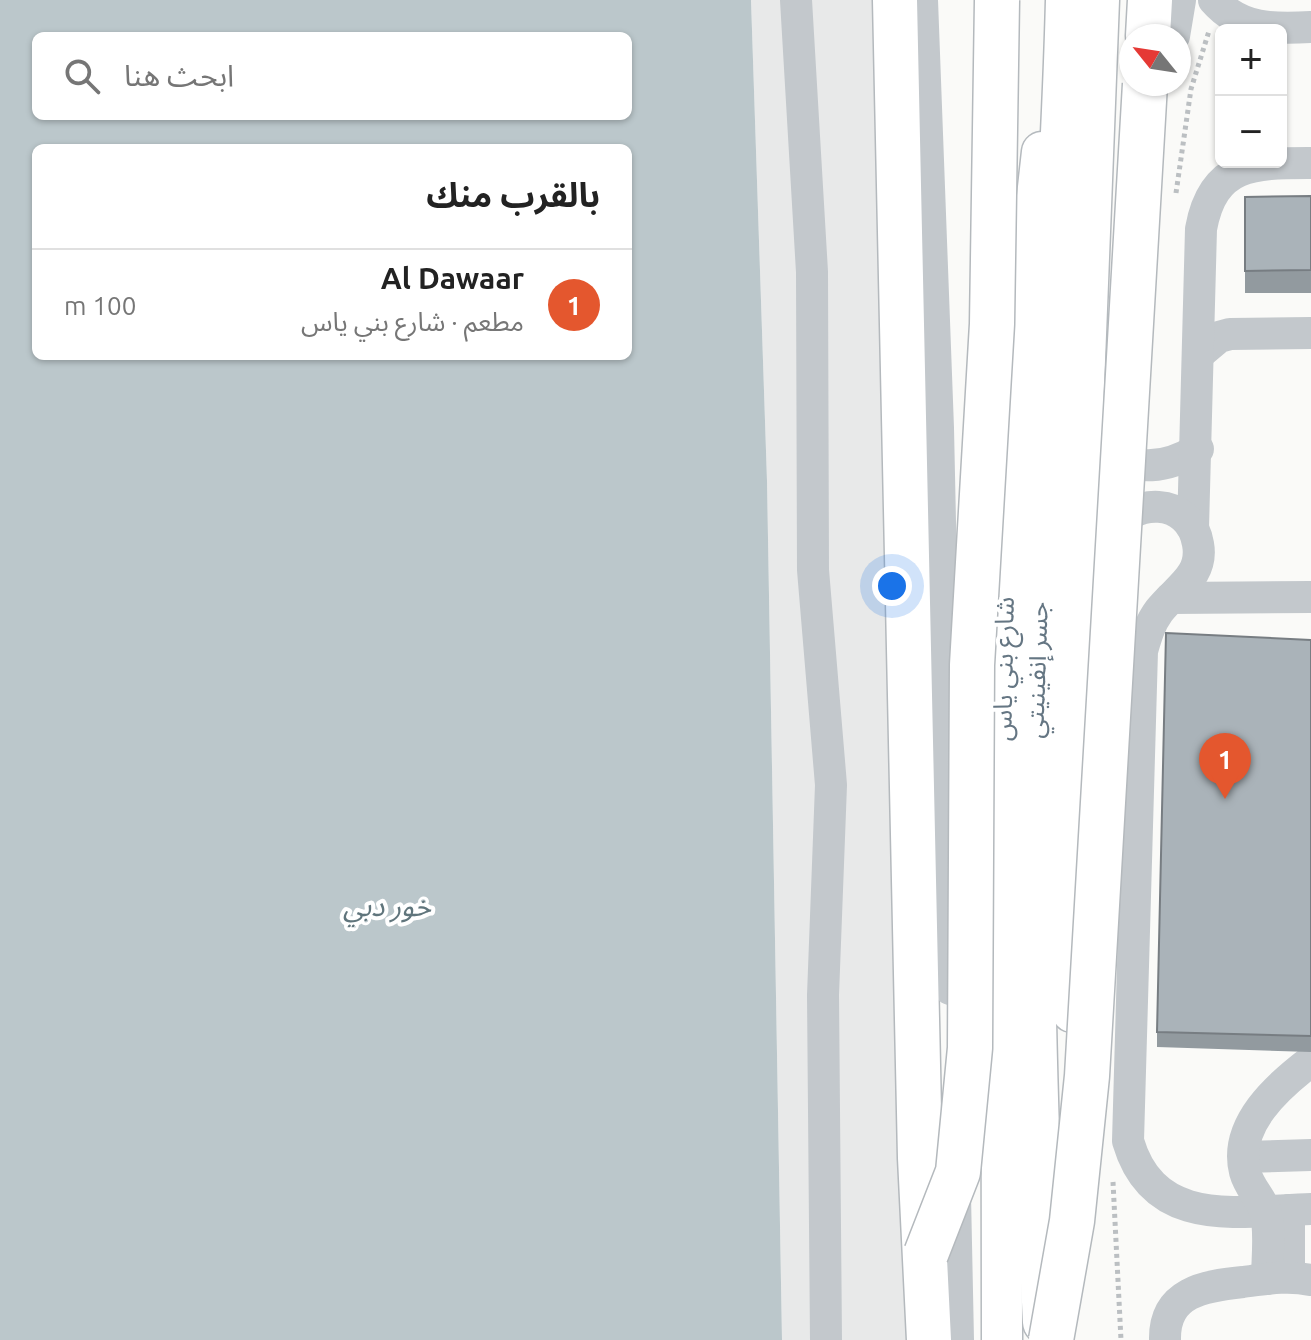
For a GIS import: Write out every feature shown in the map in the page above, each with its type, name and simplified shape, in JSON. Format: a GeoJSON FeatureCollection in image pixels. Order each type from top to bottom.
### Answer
{"type":"FeatureCollection","features":[{"type":"Feature","properties":{"kind":"highway"},"geometry":{"type":"LineString","coordinates":[[895,0],[905,576],[920,1158],[929,1340]]}},
{"type":"Feature","properties":{"kind":"highway"},"geometry":{"type":"LineString","coordinates":[[926,1254],[958,1172],[970,1048],[972,665],[992,324],[997,0]]}},
{"type":"Feature","properties":{"kind":"highway","name":"جسر إنفينيتي"},"geometry":{"type":"LineString","coordinates":[[1049,1340],[1033,982],[1034,723],[1068,0]]}},
{"type":"Feature","properties":{"kind":"highway"},"geometry":{"type":"LineString","coordinates":[[1149,24],[1150,0]]}},
{"type":"Feature","properties":{"kind":"highway"},"geometry":{"type":"LineString","coordinates":[[1049,1340],[1072,1221],[1087,1076],[1144,96]]}},
{"type":"Feature","properties":{"kind":"main road","name":"شارع بني ياس"},"geometry":{"type":"LineString","coordinates":[[1002,1340],[1001,681],[1018,370],[1037,215],[1052,0]]}},
{"type":"Feature","properties":{"kind":"main road"},"geometry":{"type":"LineString","coordinates":[[1071,1340],[1073,669],[1099,0]]}},
{"type":"Feature","properties":{"kind":"street"},"geometry":{"type":"LineString","coordinates":[[796,0],[812,272],[813,570],[831,785],[823,995],[826,1340]]}},
{"type":"Feature","properties":{"kind":"street"},"geometry":{"type":"LineString","coordinates":[[922,0],[938,428],[958,1340]]}},
{"type":"Feature","properties":{"kind":"street"},"geometry":{"type":"LineString","coordinates":[[1176,24],[1180,0]]}},
{"type":"Feature","properties":{"kind":"street"},"geometry":{"type":"LineString","coordinates":[[1214,0],[1246,23],[1277,29],[1311,27]]}},
{"type":"Feature","properties":{"kind":"street"},"geometry":{"type":"LineString","coordinates":[[1085,342],[1108,306],[1130,257],[1146,196],[1163,96]]}},
{"type":"Feature","properties":{"kind":"street"},"geometry":{"type":"LineString","coordinates":[[1288,1210],[1200,1210],[1171,1201],[1138,1170],[1128,1141],[1139,672],[1148,631],[1171,598],[1191,577],[1199,553],[1193,528],[1198,449],[1201,229],[1205,208],[1215,189],[1230,175],[1249,166],[1311,163]]}},
{"type":"Feature","properties":{"kind":"street"},"geometry":{"type":"LineString","coordinates":[[1200,353],[1219,337],[1230,334],[1311,333]]}},
{"type":"Feature","properties":{"kind":"street"},"geometry":{"type":"LineString","coordinates":[[1084,425],[1109,453],[1144,466],[1182,459],[1198,449]]}},
{"type":"Feature","properties":{"kind":"street"},"geometry":{"type":"LineString","coordinates":[[1073,669],[1116,524],[1127,513],[1156,505],[1184,517],[1193,528]]}},
{"type":"Feature","properties":{"kind":"street"},"geometry":{"type":"LineString","coordinates":[[1171,598],[1311,597]]}},
{"type":"Feature","properties":{"kind":"street"},"geometry":{"type":"LineString","coordinates":[[1288,1210],[1251,1191],[1244,1157],[1251,1124],[1287,1080],[1311,1061]]}},
{"type":"Feature","properties":{"kind":"street"},"geometry":{"type":"LineString","coordinates":[[1244,1157],[1311,1155]]}},
{"type":"Feature","properties":{"kind":"street"},"geometry":{"type":"LineString","coordinates":[[1165,1340],[1170,1312],[1193,1290],[1289,1279],[1288,1210]]}},
{"type":"Feature","properties":{"kind":"shaded area"},"geometry":{"type":"Polygon","coordinates":[[[751,0],[907,0],[929,1340],[782,1340],[767,481],[751,0]]]}},
{"type":"Feature","properties":{"kind":"water","name":"خور دبي"},"geometry":{"type":"Polygon","coordinates":[[[0,0],[751,0],[767,481],[782,1340],[0,1340],[0,0]]]}},
{"type":"Feature","properties":{"kind":"building"},"geometry":{"type":"Polygon","coordinates":[[[1311,196],[1311,270],[1245,271],[1245,197],[1311,196]]]}},
{"type":"Feature","properties":{"kind":"building"},"geometry":{"type":"Polygon","coordinates":[[[1166,633],[1311,640],[1311,1036],[1157,1032],[1166,633]]]}},
{"type":"Feature","properties":{"kind":"place","name":"Al Dawaar"},"geometry":{"type":"Point","coordinates":[1225,799]}}]}
